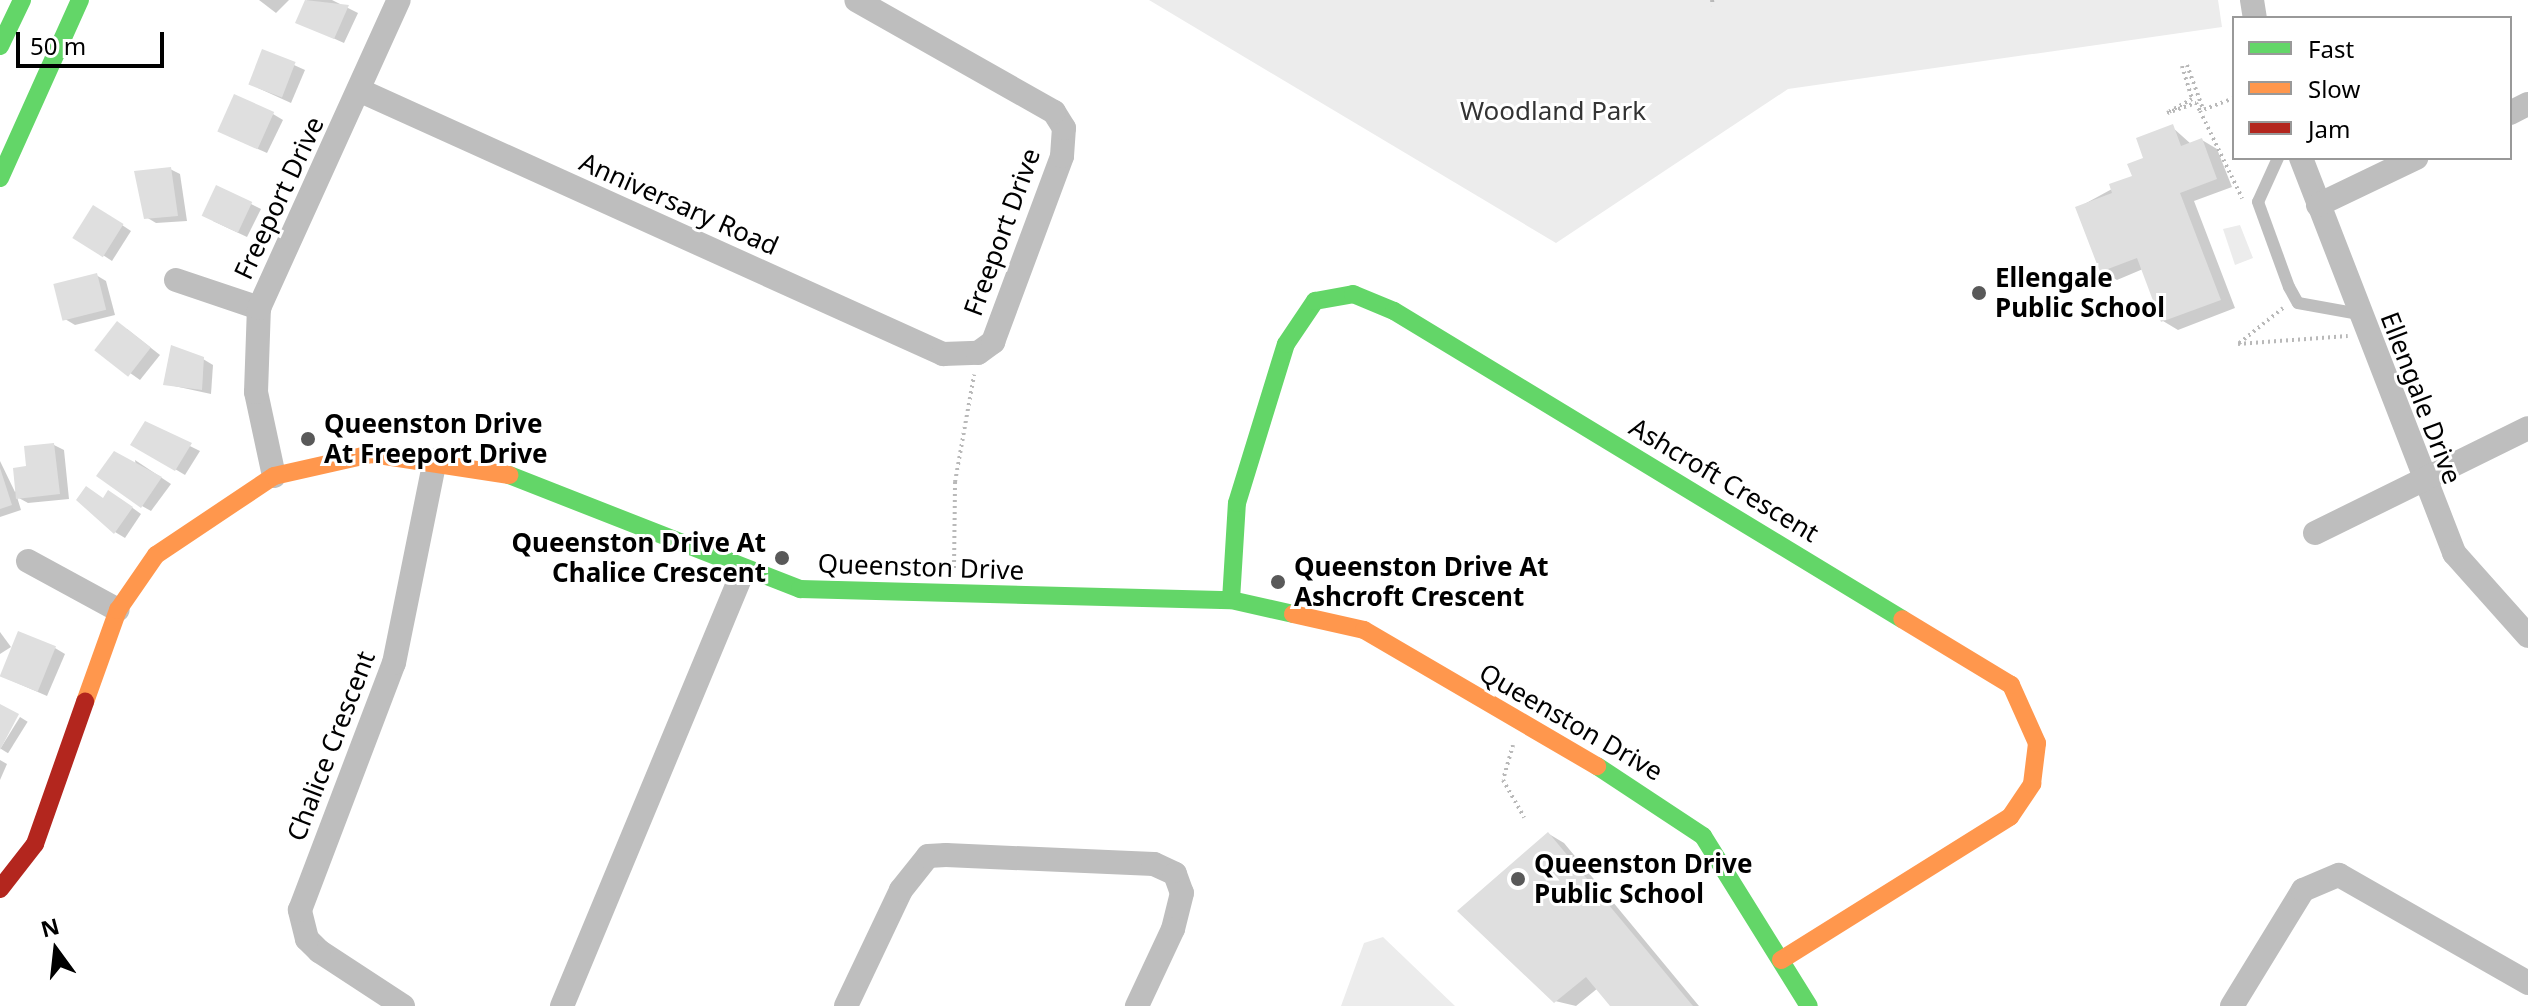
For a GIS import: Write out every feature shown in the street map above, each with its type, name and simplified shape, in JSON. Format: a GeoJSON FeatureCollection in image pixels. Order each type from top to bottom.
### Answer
{"type":"FeatureCollection","features":[{"type":"Feature","properties":{"kind":"street"},"geometry":{"type":"LineString","coordinates":[[0,46],[22,0]]}},
{"type":"Feature","properties":{"kind":"street"},"geometry":{"type":"LineString","coordinates":[[0,178],[80,0]]}},
{"type":"Feature","properties":{"kind":"street","name":"Freeport Drive"},"geometry":{"type":"LineString","coordinates":[[274,476],[256,392],[259,308],[361,91],[399,0]]}},
{"type":"Feature","properties":{"kind":"street","name":"Freeport Drive"},"geometry":{"type":"LineString","coordinates":[[856,0],[1054,112],[1064,128],[1062,156],[993,342],[978,353]]}},
{"type":"Feature","properties":{"kind":"street","name":"Anniversary Road"},"geometry":{"type":"LineString","coordinates":[[361,91],[943,354],[978,353]]}},
{"type":"Feature","properties":{"kind":"street","name":"Ellengale Drive"},"geometry":{"type":"LineString","coordinates":[[2302,160],[2421,482],[2454,553],[2528,636]]}},
{"type":"Feature","properties":{"kind":"street"},"geometry":{"type":"LineString","coordinates":[[2318,205],[2412,160]]}},
{"type":"Feature","properties":{"kind":"street"},"geometry":{"type":"LineString","coordinates":[[176,280],[259,308]]}},
{"type":"Feature","properties":{"kind":"street","name":"Ashcroft Crescent"},"geometry":{"type":"LineString","coordinates":[[1231,600],[1237,503],[1286,344],[1315,301],[1353,294],[1394,311],[2011,685],[2037,743],[2032,784],[2010,817],[1781,960]]}},
{"type":"Feature","properties":{"kind":"street"},"geometry":{"type":"LineString","coordinates":[[2315,533],[2528,428]]}},
{"type":"Feature","properties":{"kind":"street","name":"Queenston Drive"},"geometry":{"type":"LineString","coordinates":[[0,889],[35,844],[118,610],[156,555],[274,476],[339,457],[435,460],[533,483],[743,572],[800,589],[1231,600],[1364,630],[1524,724],[1703,836],[1809,1006]]}},
{"type":"Feature","properties":{"kind":"street","name":"Chalice Crescent"},"geometry":{"type":"LineString","coordinates":[[401,1005],[319,951],[307,939],[300,910],[394,663],[435,460]]}},
{"type":"Feature","properties":{"kind":"street"},"geometry":{"type":"LineString","coordinates":[[28,561],[118,610]]}},
{"type":"Feature","properties":{"kind":"street"},"geometry":{"type":"LineString","coordinates":[[562,1006],[743,572]]}},
{"type":"Feature","properties":{"kind":"street"},"geometry":{"type":"LineString","coordinates":[[846,1006],[901,890],[928,856],[946,855],[1154,864],[1175,874],[1182,893],[1173,929],[1137,1006]]}},
{"type":"Feature","properties":{"kind":"street"},"geometry":{"type":"LineString","coordinates":[[2232,1006],[2303,890],[2339,875],[2528,983]]}},
{"type":"Feature","properties":{"kind":"lane"},"geometry":{"type":"LineString","coordinates":[[2277,160],[2258,202],[2289,287],[2298,303],[2363,324]]}},
{"type":"Feature","properties":{"kind":"path"},"geometry":{"type":"LineString","coordinates":[[2184,66],[2201,110],[2196,103],[2167,113],[2192,99],[2184,66]]}},
{"type":"Feature","properties":{"kind":"path"},"geometry":{"type":"LineString","coordinates":[[2226,101],[2232,99]]}},
{"type":"Feature","properties":{"kind":"path"},"geometry":{"type":"LineString","coordinates":[[2284,307],[2238,344],[2363,324]]}},
{"type":"Feature","properties":{"kind":"path"},"geometry":{"type":"LineString","coordinates":[[954,595],[955,482],[978,353]]}},
{"type":"Feature","properties":{"kind":"path"},"geometry":{"type":"LineString","coordinates":[[1524,724],[1503,780],[1524,817]]}},
{"type":"Feature","properties":{"kind":"green space","name":"Woodland Park"},"geometry":{"type":"Polygon","coordinates":[[[1149,0],[2218,0],[2222,27],[1788,89],[1556,243],[1149,0]]]}},
{"type":"Feature","properties":{"kind":"green space"},"geometry":{"type":"Polygon","coordinates":[[[2240,225],[2253,258],[2235,265],[2223,229],[2240,225]]]}},
{"type":"Feature","properties":{"kind":"green space"},"geometry":{"type":"Polygon","coordinates":[[[1383,937],[1455,1006],[1341,1006],[1364,943],[1383,937]]]}},
{"type":"Feature","properties":{"kind":"building"},"geometry":{"type":"Polygon","coordinates":[[[305,0],[349,5],[334,39],[295,23],[305,0]]]}},
{"type":"Feature","properties":{"kind":"building"},"geometry":{"type":"Polygon","coordinates":[[[262,49],[296,62],[282,97],[248,84],[262,49]]]}},
{"type":"Feature","properties":{"kind":"building"},"geometry":{"type":"Polygon","coordinates":[[[234,94],[274,112],[258,149],[217,131],[234,94]]]}},
{"type":"Feature","properties":{"kind":"building"},"geometry":{"type":"Polygon","coordinates":[[[2173,124],[2181,146],[2202,138],[2217,179],[2180,193],[2221,300],[2161,322],[2137,258],[2100,272],[2075,207],[2112,193],[2109,184],[2132,176],[2127,164],[2143,158],[2136,138],[2173,124]]]}},
{"type":"Feature","properties":{"kind":"building"},"geometry":{"type":"Polygon","coordinates":[[[171,167],[178,216],[144,219],[134,171],[171,167]]]}},
{"type":"Feature","properties":{"kind":"building"},"geometry":{"type":"Polygon","coordinates":[[[216,185],[252,202],[238,233],[202,216],[216,185]]]}},
{"type":"Feature","properties":{"kind":"building"},"geometry":{"type":"Polygon","coordinates":[[[93,205],[124,224],[103,257],[72,238],[93,205]]]}},
{"type":"Feature","properties":{"kind":"building"},"geometry":{"type":"Polygon","coordinates":[[[97,273],[106,310],[63,321],[53,284],[97,273]]]}},
{"type":"Feature","properties":{"kind":"building"},"geometry":{"type":"Polygon","coordinates":[[[117,321],[151,347],[128,377],[94,350],[117,321]]]}},
{"type":"Feature","properties":{"kind":"building"},"geometry":{"type":"Polygon","coordinates":[[[171,345],[204,357],[202,390],[163,385],[171,345]]]}},
{"type":"Feature","properties":{"kind":"building"},"geometry":{"type":"Polygon","coordinates":[[[145,421],[192,443],[175,471],[130,445],[145,421]]]}},
{"type":"Feature","properties":{"kind":"building"},"geometry":{"type":"Polygon","coordinates":[[[54,443],[60,494],[16,499],[13,468],[26,466],[24,446],[54,443]]]}},
{"type":"Feature","properties":{"kind":"building"},"geometry":{"type":"Polygon","coordinates":[[[114,451],[162,477],[141,508],[96,476],[114,451]]]}},
{"type":"Feature","properties":{"kind":"building"},"geometry":{"type":"Polygon","coordinates":[[[0,468],[12,505],[0,509],[0,468]]]}},
{"type":"Feature","properties":{"kind":"building"},"geometry":{"type":"Polygon","coordinates":[[[86,486],[103,498],[108,490],[133,507],[114,534],[76,500],[86,486]]]}},
{"type":"Feature","properties":{"kind":"building"},"geometry":{"type":"Polygon","coordinates":[[[18,631],[56,646],[38,692],[0,677],[18,631]]]}},
{"type":"Feature","properties":{"kind":"building"},"geometry":{"type":"Polygon","coordinates":[[[0,704],[19,714],[0,750],[0,704]]]}},
{"type":"Feature","properties":{"kind":"building"},"geometry":{"type":"Polygon","coordinates":[[[1548,832],[1693,1006],[1610,1006],[1586,977],[1554,1003],[1457,911],[1548,832]]]}},
{"type":"Feature","properties":{"kind":"traffic: fast"},"geometry":{"type":"LineString","coordinates":[[0,46],[22,0]]}},
{"type":"Feature","properties":{"kind":"traffic: fast"},"geometry":{"type":"LineString","coordinates":[[0,178],[80,0]]}},
{"type":"Feature","properties":{"kind":"traffic: fast"},"geometry":{"type":"LineString","coordinates":[[1231,600],[1237,503],[1286,344],[1315,301],[1353,294],[1394,311],[1902,619]]}},
{"type":"Feature","properties":{"kind":"traffic: fast"},"geometry":{"type":"LineString","coordinates":[[509,475],[800,589],[1231,600],[1293,614]]}},
{"type":"Feature","properties":{"kind":"traffic: fast"},"geometry":{"type":"LineString","coordinates":[[1597,766],[1703,836],[1809,1006]]}},
{"type":"Feature","properties":{"kind":"traffic: slow"},"geometry":{"type":"LineString","coordinates":[[85,702],[118,610],[156,555],[274,476],[372,454],[509,475]]}},
{"type":"Feature","properties":{"kind":"traffic: slow"},"geometry":{"type":"LineString","coordinates":[[1293,614],[1364,630],[1597,766]]}},
{"type":"Feature","properties":{"kind":"traffic: slow"},"geometry":{"type":"LineString","coordinates":[[1781,960],[2010,817],[2032,784],[2037,743],[2011,685],[1902,619]]}},
{"type":"Feature","properties":{"kind":"traffic: jam"},"geometry":{"type":"LineString","coordinates":[[0,889],[35,844],[85,702]]}},
{"type":"Feature","properties":{"kind":"place","name":"Ellengale Public School"},"geometry":{"type":"Point","coordinates":[1979,293]}},
{"type":"Feature","properties":{"kind":"place","name":"Queenston Drive At Freeport Drive"},"geometry":{"type":"Point","coordinates":[308,439]}},
{"type":"Feature","properties":{"kind":"place","name":"Queenston Drive At Chalice Crescent"},"geometry":{"type":"Point","coordinates":[782,558]}},
{"type":"Feature","properties":{"kind":"place","name":"Queenston Drive At Ashcroft Crescent"},"geometry":{"type":"Point","coordinates":[1278,582]}},
{"type":"Feature","properties":{"kind":"place","name":"Queenston Drive Public School"},"geometry":{"type":"Point","coordinates":[1518,879]}}]}
